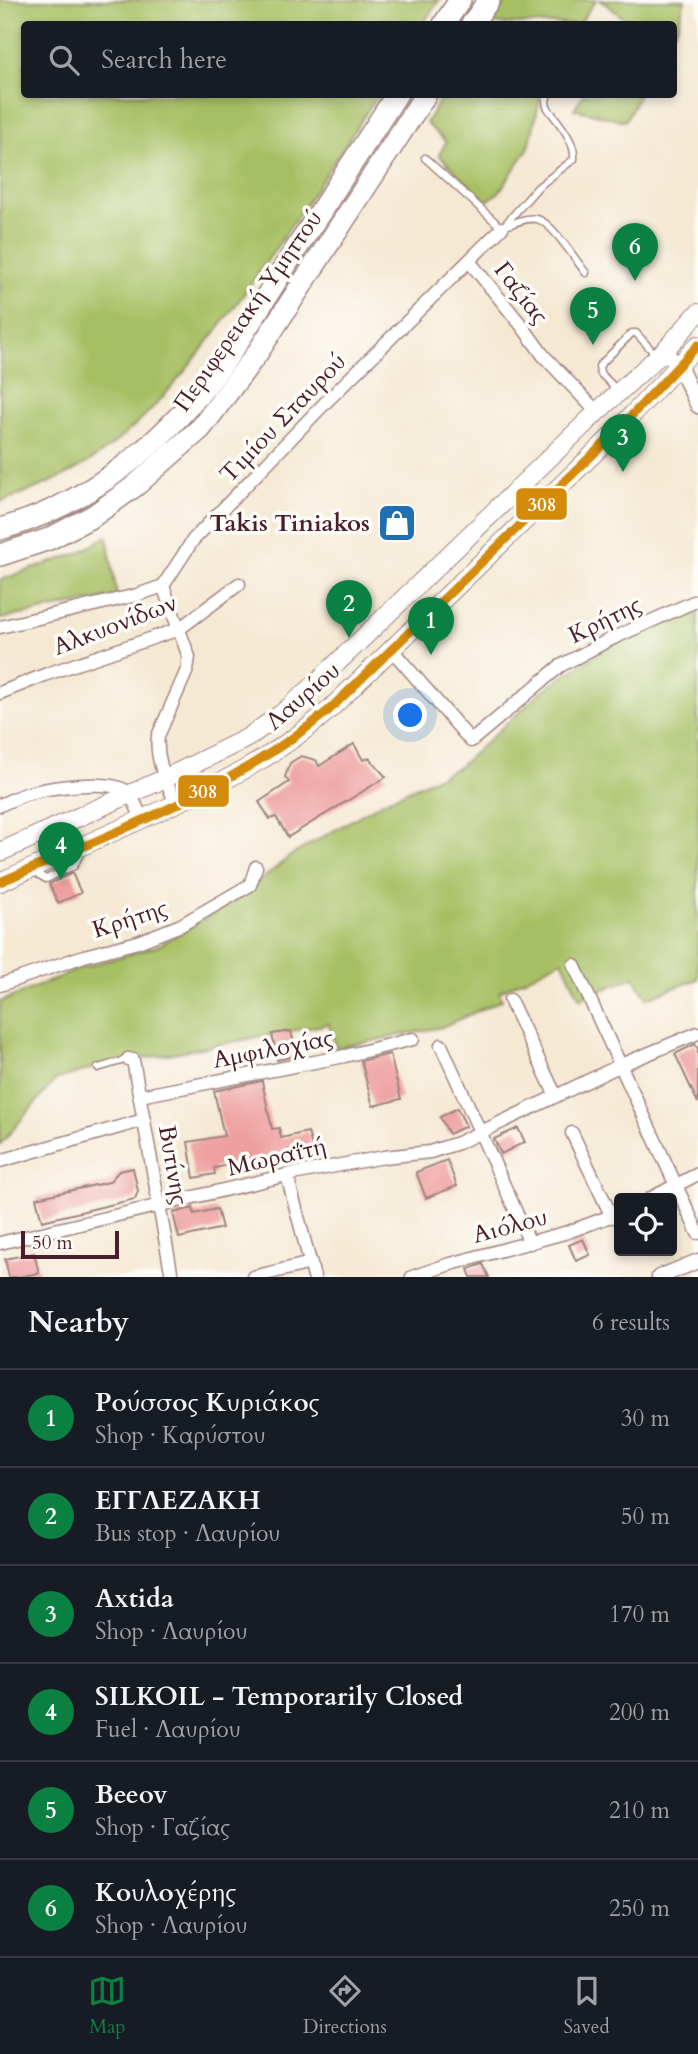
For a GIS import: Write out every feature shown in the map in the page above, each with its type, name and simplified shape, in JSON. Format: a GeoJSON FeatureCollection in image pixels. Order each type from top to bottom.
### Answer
{"type":"FeatureCollection","features":[{"type":"Feature","properties":{"kind":"highway"},"geometry":{"type":"LineString","coordinates":[[446,21],[460,0]]}},
{"type":"Feature","properties":{"kind":"highway"},"geometry":{"type":"LineString","coordinates":[[474,21],[489,0]]}},
{"type":"Feature","properties":{"kind":"highway","name":"Περιφερειακή Υμηττού"},"geometry":{"type":"LineString","coordinates":[[0,529],[45,513],[88,491],[128,464],[163,433],[201,392],[233,348],[394,98]]}},
{"type":"Feature","properties":{"kind":"highway","name":"Περιφερειακή Υμηττού"},"geometry":{"type":"LineString","coordinates":[[0,555],[49,539],[93,516],[135,486],[201,428],[258,352],[423,98]]}},
{"type":"Feature","properties":{"kind":"main road","name":"Λαυρίου"},"geometry":{"type":"LineString","coordinates":[[0,852],[166,778],[247,738],[281,714],[661,354],[698,313]]}},
{"type":"Feature","properties":{"kind":"main road","name":"Λαυρίου"},"geometry":{"type":"LineString","coordinates":[[0,882],[176,804],[258,763],[299,736],[614,434],[698,345]]}},
{"type":"Feature","properties":{"kind":"street","name":"Τιμίου Σταυρού"},"geometry":{"type":"LineString","coordinates":[[163,586],[193,540],[502,228]]}},
{"type":"Feature","properties":{"kind":"street","name":"Γαζίας"},"geometry":{"type":"LineString","coordinates":[[469,261],[543,355],[597,412]]}},
{"type":"Feature","properties":{"kind":"street"},"geometry":{"type":"LineString","coordinates":[[661,354],[679,366],[698,406]]}},
{"type":"Feature","properties":{"kind":"street","name":"Αλκυονίδων"},"geometry":{"type":"LineString","coordinates":[[0,693],[179,629],[239,584]]}},
{"type":"Feature","properties":{"kind":"street"},"geometry":{"type":"LineString","coordinates":[[0,627],[137,596],[163,586],[189,657],[187,670],[157,744],[158,758],[176,804]]}},
{"type":"Feature","properties":{"kind":"street","name":"Κρήτης"},"geometry":{"type":"LineString","coordinates":[[391,649],[471,741],[560,666],[607,641],[698,600]]}},
{"type":"Feature","properties":{"kind":"street"},"geometry":{"type":"LineString","coordinates":[[0,805],[28,793],[52,788],[108,786],[118,787],[130,794],[142,819]]}},
{"type":"Feature","properties":{"kind":"street","name":"Κρήτης"},"geometry":{"type":"LineString","coordinates":[[0,985],[84,956],[138,942],[181,925],[250,885],[256,867]]}},
{"type":"Feature","properties":{"kind":"street"},"geometry":{"type":"LineString","coordinates":[[574,965],[698,1233]]}},
{"type":"Feature","properties":{"kind":"street"},"geometry":{"type":"LineString","coordinates":[[510,1000],[555,1096]]}},
{"type":"Feature","properties":{"kind":"street","name":"Μωραΐτή"},"geometry":{"type":"LineString","coordinates":[[0,1243],[287,1175],[440,1149],[621,1065],[698,1033]]}},
{"type":"Feature","properties":{"kind":"street","name":"Αμφιλοχίας"},"geometry":{"type":"LineString","coordinates":[[140,1096],[413,1040]]}},
{"type":"Feature","properties":{"kind":"street"},"geometry":{"type":"LineString","coordinates":[[441,1045],[530,1243]]}},
{"type":"Feature","properties":{"kind":"street","name":"Βυτίνης"},"geometry":{"type":"LineString","coordinates":[[130,1059],[140,1096],[172,1277]]}},
{"type":"Feature","properties":{"kind":"street"},"geometry":{"type":"LineString","coordinates":[[0,1161],[144,1120]]}},
{"type":"Feature","properties":{"kind":"street"},"geometry":{"type":"LineString","coordinates":[[572,1133],[614,1213]]}},
{"type":"Feature","properties":{"kind":"street"},"geometry":{"type":"LineString","coordinates":[[662,1193],[698,1174]]}},
{"type":"Feature","properties":{"kind":"street"},"geometry":{"type":"LineString","coordinates":[[287,1175],[314,1277]]}},
{"type":"Feature","properties":{"kind":"street","name":"Αιόλου"},"geometry":{"type":"LineString","coordinates":[[411,1277],[449,1271],[614,1215]]}},
{"type":"Feature","properties":{"kind":"street"},"geometry":{"type":"LineString","coordinates":[[659,1277],[698,1261]]}},
{"type":"Feature","properties":{"kind":"street"},"geometry":{"type":"LineString","coordinates":[[253,1277],[311,1263]]}},
{"type":"Feature","properties":{"kind":"lane"},"geometry":{"type":"LineString","coordinates":[[502,228],[538,187],[574,159],[575,151],[547,107],[546,98]]}},
{"type":"Feature","properties":{"kind":"lane"},"geometry":{"type":"LineString","coordinates":[[425,158],[502,228]]}},
{"type":"Feature","properties":{"kind":"lane"},"geometry":{"type":"LineString","coordinates":[[502,228],[519,220],[537,219],[549,227],[586,273]]}},
{"type":"Feature","properties":{"kind":"lane"},"geometry":{"type":"LineString","coordinates":[[619,392],[600,373],[599,366],[632,333],[636,333],[661,354]]}},
{"type":"Feature","properties":{"kind":"lane"},"geometry":{"type":"LineString","coordinates":[[98,1068],[130,1059]]}},
{"type":"Feature","properties":{"kind":"green space"},"geometry":{"type":"Polygon","coordinates":[[[0,0],[439,0],[425,21],[21,21],[21,98],[376,98],[246,291],[163,397],[127,432],[87,463],[55,480],[0,502],[0,0]]]}},
{"type":"Feature","properties":{"kind":"green space"},"geometry":{"type":"Polygon","coordinates":[[[508,0],[596,0],[581,21],[492,21],[508,0]]]}},
{"type":"Feature","properties":{"kind":"green space"},"geometry":{"type":"Polygon","coordinates":[[[600,0],[685,0],[677,27],[677,21],[628,21],[600,0]]]}},
{"type":"Feature","properties":{"kind":"green space"},"geometry":{"type":"Polygon","coordinates":[[[441,98],[540,98],[529,147],[499,192],[486,202],[439,155],[446,142],[426,123],[441,98]]]}},
{"type":"Feature","properties":{"kind":"green space"},"geometry":{"type":"Polygon","coordinates":[[[581,98],[637,98],[625,121],[574,109],[581,98]]]}},
{"type":"Feature","properties":{"kind":"green space"},"geometry":{"type":"Polygon","coordinates":[[[107,536],[117,596],[0,619],[0,580],[79,553],[107,536]]]}},
{"type":"Feature","properties":{"kind":"green space"},"geometry":{"type":"Polygon","coordinates":[[[698,607],[698,979],[647,998],[634,977],[580,999],[562,960],[499,992],[502,1000],[442,1027],[336,1048],[329,1024],[93,1068],[55,1080],[0,1145],[0,1002],[84,967],[157,946],[237,900],[290,856],[385,801],[459,767],[542,691],[607,647],[698,607]]]}},
{"type":"Feature","properties":{"kind":"building"},"geometry":{"type":"Polygon","coordinates":[[[354,744],[363,760],[369,758],[386,777],[288,837],[276,817],[270,819],[259,802],[289,782],[285,777],[290,763],[301,756],[316,760],[319,766],[354,744]]]}},
{"type":"Feature","properties":{"kind":"building"},"geometry":{"type":"Polygon","coordinates":[[[72,873],[81,893],[58,903],[49,884],[72,873]]]}},
{"type":"Feature","properties":{"kind":"building"},"geometry":{"type":"Polygon","coordinates":[[[291,1031],[297,1056],[277,1060],[272,1034],[291,1031]]]}},
{"type":"Feature","properties":{"kind":"building"},"geometry":{"type":"Polygon","coordinates":[[[695,1044],[698,1049],[698,1103],[675,1054],[695,1044]]]}},
{"type":"Feature","properties":{"kind":"building"},"geometry":{"type":"Polygon","coordinates":[[[390,1054],[401,1099],[373,1106],[361,1061],[390,1054]]]}},
{"type":"Feature","properties":{"kind":"building"},"geometry":{"type":"Polygon","coordinates":[[[262,1081],[272,1129],[279,1128],[281,1138],[308,1132],[314,1154],[234,1168],[234,1164],[214,1168],[215,1174],[194,1178],[188,1142],[224,1136],[214,1091],[262,1081]]]}},
{"type":"Feature","properties":{"kind":"building"},"geometry":{"type":"Polygon","coordinates":[[[457,1108],[466,1126],[449,1134],[440,1117],[457,1108]]]}},
{"type":"Feature","properties":{"kind":"building"},"geometry":{"type":"Polygon","coordinates":[[[518,1128],[525,1142],[501,1154],[494,1139],[518,1128]]]}},
{"type":"Feature","properties":{"kind":"building"},"geometry":{"type":"Polygon","coordinates":[[[447,1160],[457,1186],[426,1198],[416,1172],[447,1160]]]}},
{"type":"Feature","properties":{"kind":"building"},"geometry":{"type":"Polygon","coordinates":[[[133,1168],[138,1191],[135,1199],[42,1221],[36,1198],[109,1182],[119,1171],[133,1168]]]}},
{"type":"Feature","properties":{"kind":"building"},"geometry":{"type":"Polygon","coordinates":[[[193,1208],[194,1214],[217,1209],[222,1228],[179,1238],[173,1213],[193,1208]]]}},
{"type":"Feature","properties":{"kind":"building"},"geometry":{"type":"Polygon","coordinates":[[[583,1239],[590,1255],[576,1261],[569,1245],[583,1239]]]}},
{"type":"Feature","properties":{"kind":"building"},"geometry":{"type":"Polygon","coordinates":[[[34,1253],[39,1273],[9,1277],[5,1259],[34,1253]]]}},
{"type":"Feature","properties":{"kind":"building"},"geometry":{"type":"Polygon","coordinates":[[[483,1264],[489,1277],[471,1277],[468,1269],[483,1264]]]}},
{"type":"Feature","properties":{"kind":"transit line","name":"308"},"geometry":{"type":"LineString","coordinates":[[0,882],[129,827],[213,786],[254,763],[329,710],[614,434],[698,345]]}},
{"type":"Feature","properties":{"kind":"place","name":"Κουλοχέρης"},"geometry":{"type":"Point","coordinates":[635,281]}},
{"type":"Feature","properties":{"kind":"place","name":"Beeov"},"geometry":{"type":"Point","coordinates":[593,345]}},
{"type":"Feature","properties":{"kind":"place","name":"Axtida"},"geometry":{"type":"Point","coordinates":[623,472]}},
{"type":"Feature","properties":{"kind":"place","name":"Takis Tiniakos"},"geometry":{"type":"Point","coordinates":[397,523]}},
{"type":"Feature","properties":{"kind":"place","name":"ΕΓΓΛΕΖΑΚΗ"},"geometry":{"type":"Point","coordinates":[349,638]}},
{"type":"Feature","properties":{"kind":"place","name":"Ρούσσος Κυριάκος"},"geometry":{"type":"Point","coordinates":[431,655]}},
{"type":"Feature","properties":{"kind":"place","name":"SILKOIL - Temporarily Closed"},"geometry":{"type":"Point","coordinates":[61,880]}}]}
